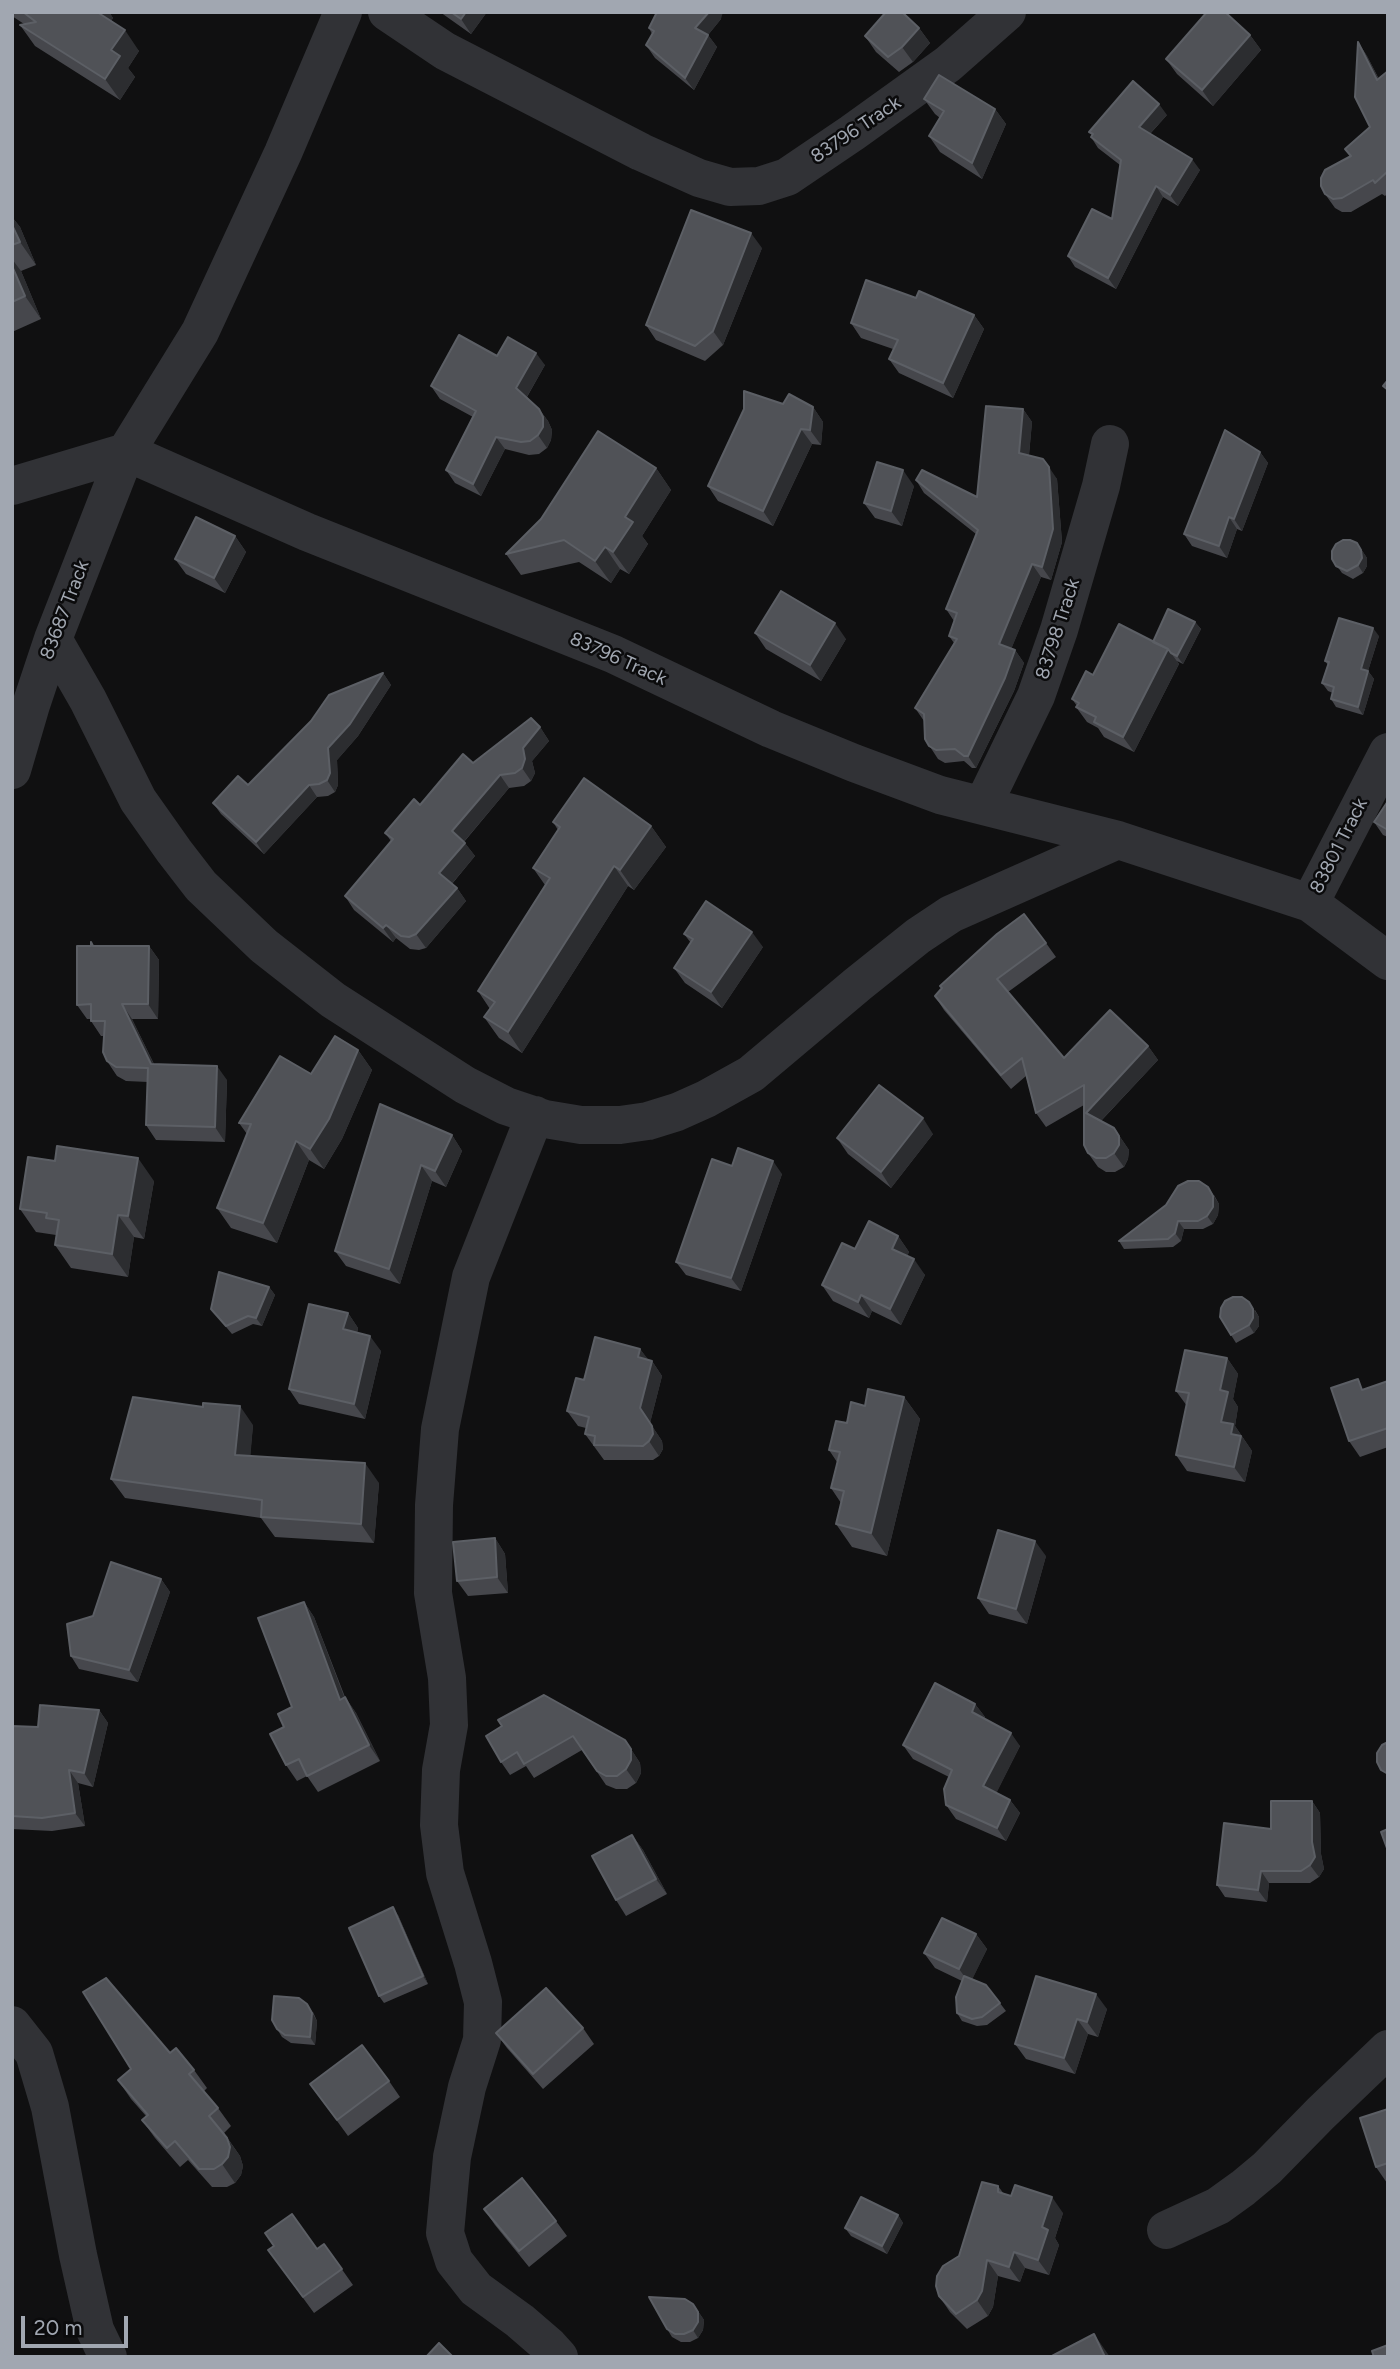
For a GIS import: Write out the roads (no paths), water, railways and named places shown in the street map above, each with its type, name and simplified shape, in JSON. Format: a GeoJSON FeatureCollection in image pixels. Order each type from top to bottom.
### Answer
{"type":"FeatureCollection","features":[{"type":"Feature","properties":{"kind":"street","name":"83687 Track"},"geometry":{"type":"LineString","coordinates":[[12,770],[53,639],[127,452],[200,332],[283,153],[343,12]]}},
{"type":"Feature","properties":{"kind":"street","name":"83796 Track"},"geometry":{"type":"LineString","coordinates":[[387,12],[446,51],[641,152],[699,178],[730,187],[759,186],[787,177],[948,64],[1007,12]]}},
{"type":"Feature","properties":{"kind":"street","name":"83798 Track"},"geometry":{"type":"LineString","coordinates":[[984,805],[1036,696],[1094,513],[1110,444]]}},
{"type":"Feature","properties":{"kind":"street"},"geometry":{"type":"LineString","coordinates":[[12,486],[127,452]]}},
{"type":"Feature","properties":{"kind":"street","name":"83796 Track"},"geometry":{"type":"LineString","coordinates":[[127,452],[307,532],[613,654],[783,734],[940,795],[1118,840],[1310,903],[1388,961]]}},
{"type":"Feature","properties":{"kind":"street"},"geometry":{"type":"LineString","coordinates":[[53,639],[88,700],[138,800],[201,886],[264,946],[333,1000],[465,1085],[506,1106],[580,1125],[620,1125],[648,1121],[677,1112],[706,1098],[751,1074],[858,984],[918,936],[951,914],[1118,840]]}},
{"type":"Feature","properties":{"kind":"street","name":"83801 Track"},"geometry":{"type":"LineString","coordinates":[[1310,903],[1388,752]]}},
{"type":"Feature","properties":{"kind":"street"},"geometry":{"type":"LineString","coordinates":[[535,1115],[471,1277],[440,1429],[434,1506],[432,1593],[447,1678],[450,1725],[441,1770],[439,1825],[445,1873],[483,2002],[482,2040],[467,2087],[452,2157],[445,2233],[454,2260],[476,2289],[550,2346],[559,2357]]}},
{"type":"Feature","properties":{"kind":"street"},"geometry":{"type":"LineString","coordinates":[[12,2025],[34,2053],[50,2107],[95,2330],[108,2357]]}},
{"type":"Feature","properties":{"kind":"street"},"geometry":{"type":"LineString","coordinates":[[1166,2230],[1218,2206],[1267,2168],[1388,2049]]}}]}
